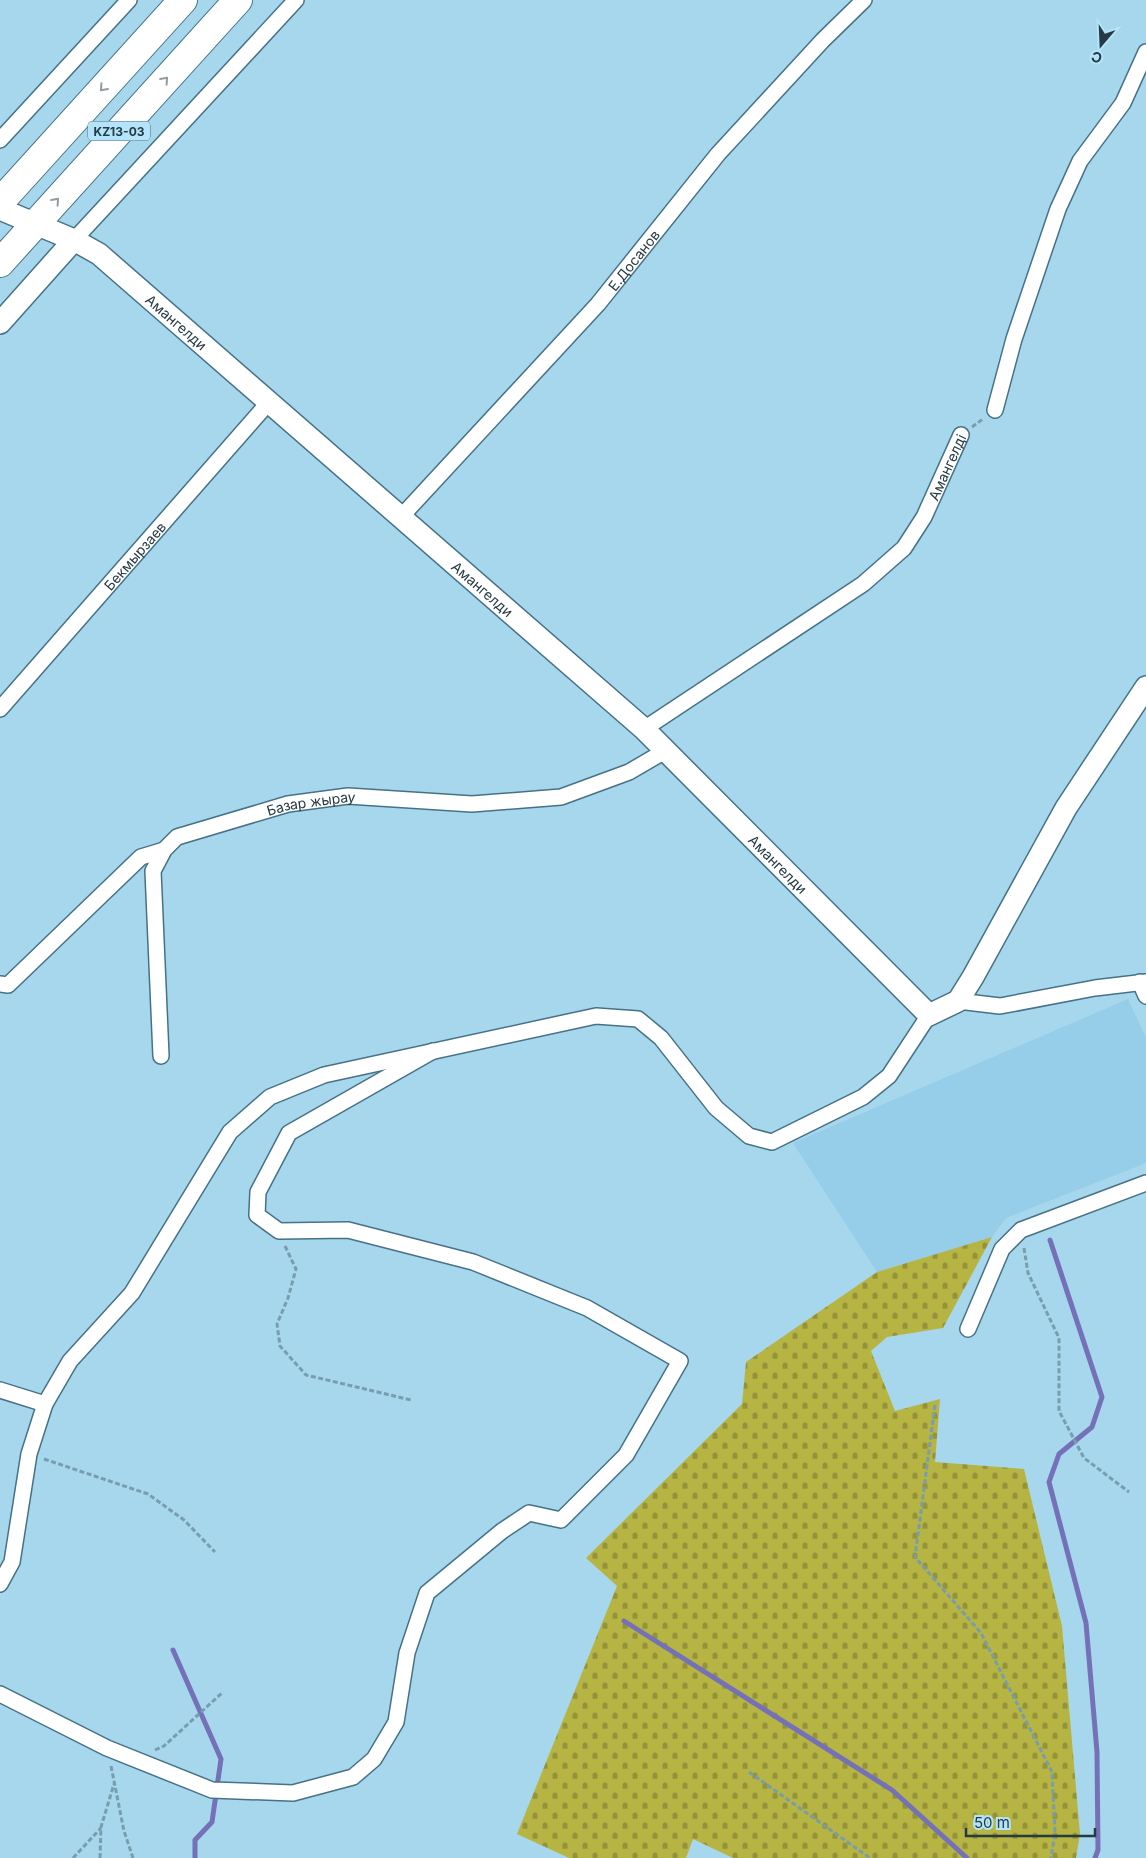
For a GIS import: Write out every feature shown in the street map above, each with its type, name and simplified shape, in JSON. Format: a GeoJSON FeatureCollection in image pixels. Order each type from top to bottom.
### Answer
{"type":"FeatureCollection","features":[{"type":"Feature","properties":{"kind":"highway","name":"KZ13-03"},"geometry":{"type":"LineString","coordinates":[[0,202],[183,0]]}},
{"type":"Feature","properties":{"kind":"highway","name":"KZ13-03"},"geometry":{"type":"LineString","coordinates":[[0,263],[238,0]]}},
{"type":"Feature","properties":{"kind":"main road","name":"Амангелди"},"geometry":{"type":"LineString","coordinates":[[0,209],[74,240],[99,254],[644,730],[929,1015]]}},
{"type":"Feature","properties":{"kind":"main road"},"geometry":{"type":"LineString","coordinates":[[0,323],[74,240]]}},
{"type":"Feature","properties":{"kind":"main road"},"geometry":{"type":"LineString","coordinates":[[929,1015],[958,1001],[1066,808],[1146,686]]}},
{"type":"Feature","properties":{"kind":"street"},"geometry":{"type":"LineString","coordinates":[[0,140],[128,0]]}},
{"type":"Feature","properties":{"kind":"street"},"geometry":{"type":"LineString","coordinates":[[74,240],[296,0]]}},
{"type":"Feature","properties":{"kind":"street","name":"Е.Досанов"},"geometry":{"type":"LineString","coordinates":[[400,518],[598,304],[718,154],[823,40],[864,0]]}},
{"type":"Feature","properties":{"kind":"street"},"geometry":{"type":"LineString","coordinates":[[995,410],[1014,339],[1058,209],[1080,162],[1123,103],[1146,52]]}},
{"type":"Feature","properties":{"kind":"street","name":"Бекмырзаев"},"geometry":{"type":"LineString","coordinates":[[0,709],[269,402]]}},
{"type":"Feature","properties":{"kind":"street","name":"Амангелді"},"geometry":{"type":"LineString","coordinates":[[644,730],[863,584],[904,548],[924,516],[961,435]]}},
{"type":"Feature","properties":{"kind":"street","name":"Базар жырау"},"geometry":{"type":"LineString","coordinates":[[162,1056],[153,871],[164,850],[178,837],[288,804],[348,796],[472,804],[561,797],[629,772],[665,751]]}},
{"type":"Feature","properties":{"kind":"street"},"geometry":{"type":"LineString","coordinates":[[0,984],[8,985],[141,857],[164,850]]}},
{"type":"Feature","properties":{"kind":"street"},"geometry":{"type":"LineString","coordinates":[[958,1001],[1000,1006],[1095,988],[1144,987]]}},
{"type":"Feature","properties":{"kind":"street"},"geometry":{"type":"LineString","coordinates":[[0,1584],[12,1562],[29,1454],[45,1404],[70,1361],[132,1293],[230,1132],[270,1096],[324,1075],[596,1016],[638,1019],[661,1038],[716,1108],[749,1136],[772,1142],[863,1097],[889,1076],[929,1015]]}},
{"type":"Feature","properties":{"kind":"street"},"geometry":{"type":"LineString","coordinates":[[0,1694],[108,1748],[212,1790],[293,1792],[353,1777],[374,1759],[396,1722],[406,1653],[427,1593],[502,1531],[529,1513],[561,1520],[626,1455],[680,1361],[587,1308],[473,1262],[348,1230],[279,1231],[257,1215],[258,1192],[289,1133],[433,1051]]}},
{"type":"Feature","properties":{"kind":"street"},"geometry":{"type":"LineString","coordinates":[[968,1328],[1002,1249],[1022,1230],[1146,1183]]}},
{"type":"Feature","properties":{"kind":"street"},"geometry":{"type":"LineString","coordinates":[[0,1390],[45,1404]]}},
{"type":"Feature","properties":{"kind":"path","name":"Амангелді"},"geometry":{"type":"LineString","coordinates":[[961,435],[995,410]]}},
{"type":"Feature","properties":{"kind":"path"},"geometry":{"type":"LineString","coordinates":[[1022,1230],[1028,1273],[1059,1338],[1059,1411],[1084,1458],[1130,1492]]}},
{"type":"Feature","properties":{"kind":"path"},"geometry":{"type":"LineString","coordinates":[[279,1231],[296,1269],[288,1298],[277,1324],[280,1346],[306,1375],[411,1400]]}},
{"type":"Feature","properties":{"kind":"path"},"geometry":{"type":"LineString","coordinates":[[935,1405],[915,1557],[981,1633],[1052,1772],[1054,1833],[1051,1858]]}},
{"type":"Feature","properties":{"kind":"path"},"geometry":{"type":"LineString","coordinates":[[29,1454],[148,1494],[184,1520],[216,1552]]}},
{"type":"Feature","properties":{"kind":"path"},"geometry":{"type":"LineString","coordinates":[[133,1758],[164,1746],[223,1692]]}},
{"type":"Feature","properties":{"kind":"path"},"geometry":{"type":"LineString","coordinates":[[108,1748],[124,1831],[132,1858]]}},
{"type":"Feature","properties":{"kind":"path"},"geometry":{"type":"LineString","coordinates":[[749,1772],[870,1858]]}},
{"type":"Feature","properties":{"kind":"path"},"geometry":{"type":"LineString","coordinates":[[100,1858],[101,1827],[114,1784]]}},
{"type":"Feature","properties":{"kind":"path"},"geometry":{"type":"LineString","coordinates":[[74,1858],[101,1827]]}},
{"type":"Feature","properties":{"kind":"shaded area"},"geometry":{"type":"Polygon","coordinates":[[[1128,999],[1146,1038],[1146,1163],[1006,1218],[992,1237],[877,1272],[793,1143],[1128,999]]]}},
{"type":"Feature","properties":{"kind":"green space"},"geometry":{"type":"Polygon","coordinates":[[[992,1237],[943,1328],[887,1337],[871,1351],[895,1411],[940,1399],[935,1462],[1024,1469],[1062,1626],[1080,1834],[1076,1858],[733,1858],[693,1839],[686,1858],[569,1858],[517,1834],[617,1586],[586,1558],[742,1404],[746,1362],[877,1272],[992,1237]]]}},
{"type":"Feature","properties":{"kind":"waterway"},"geometry":{"type":"LineString","coordinates":[[1050,1240],[1102,1397],[1092,1427],[1059,1454],[1049,1482],[1086,1623],[1097,1752],[1098,1850],[1095,1858]]}},
{"type":"Feature","properties":{"kind":"waterway"},"geometry":{"type":"LineString","coordinates":[[624,1621],[892,1790],[967,1858]]}},
{"type":"Feature","properties":{"kind":"waterway"},"geometry":{"type":"LineString","coordinates":[[173,1650],[221,1759],[212,1822],[195,1840],[195,1858]]}}]}
